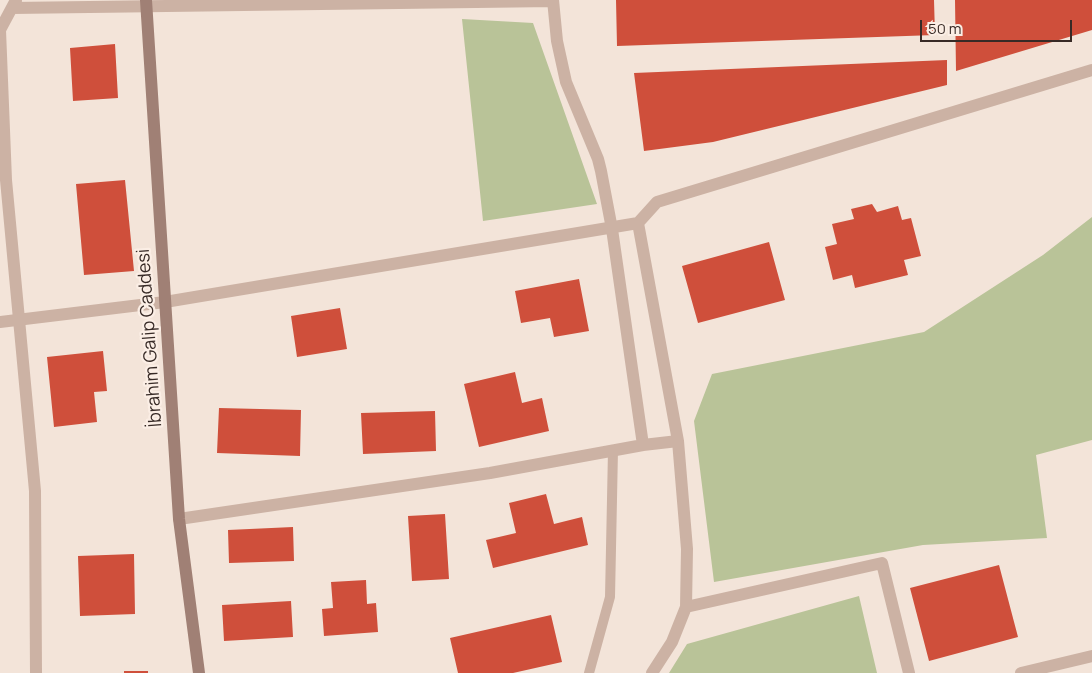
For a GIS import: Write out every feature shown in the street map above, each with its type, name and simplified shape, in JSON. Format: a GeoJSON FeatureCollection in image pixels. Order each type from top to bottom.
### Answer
{"type":"FeatureCollection","features":[{"type":"Feature","properties":{"kind":"street"},"geometry":{"type":"LineString","coordinates":[[36,673],[35,491],[6,180],[0,30],[14,4],[553,0],[557,41],[566,82],[598,159],[612,228],[643,445]]}},
{"type":"Feature","properties":{"kind":"street","name":"İbrahim Galip Caddesi"},"geometry":{"type":"LineString","coordinates":[[146,4],[179,519],[199,673]]}},
{"type":"Feature","properties":{"kind":"street"},"geometry":{"type":"LineString","coordinates":[[0,322],[165,302],[638,223],[656,202],[1092,70]]}},
{"type":"Feature","properties":{"kind":"street"},"geometry":{"type":"LineString","coordinates":[[638,223],[678,441],[687,549],[686,607],[672,642],[652,673]]}},
{"type":"Feature","properties":{"kind":"street"},"geometry":{"type":"LineString","coordinates":[[179,519],[349,496],[613,450],[678,441]]}},
{"type":"Feature","properties":{"kind":"street"},"geometry":{"type":"LineString","coordinates":[[686,607],[882,563],[909,673]]}},
{"type":"Feature","properties":{"kind":"street"},"geometry":{"type":"LineString","coordinates":[[1021,673],[1062,668],[1092,656]]}},
{"type":"Feature","properties":{"kind":"lane"},"geometry":{"type":"LineString","coordinates":[[589,673],[610,597],[613,450]]}},
{"type":"Feature","properties":{"kind":"green space"},"geometry":{"type":"Polygon","coordinates":[[[462,19],[533,23],[597,204],[483,221],[462,19]]]}},
{"type":"Feature","properties":{"kind":"green space"},"geometry":{"type":"Polygon","coordinates":[[[1092,217],[1092,440],[1036,455],[1047,538],[923,545],[714,582],[694,421],[712,374],[924,332],[1043,255],[1092,217]]]}},
{"type":"Feature","properties":{"kind":"green space"},"geometry":{"type":"Polygon","coordinates":[[[859,596],[877,673],[669,673],[687,644],[859,596]]]}},
{"type":"Feature","properties":{"kind":"building"},"geometry":{"type":"Polygon","coordinates":[[[616,0],[934,0],[935,35],[617,46],[616,0]]]}},
{"type":"Feature","properties":{"kind":"building"},"geometry":{"type":"Polygon","coordinates":[[[955,0],[1092,0],[1092,30],[956,71],[955,0]]]}},
{"type":"Feature","properties":{"kind":"building"},"geometry":{"type":"Polygon","coordinates":[[[115,44],[118,98],[73,101],[70,48],[115,44]]]}},
{"type":"Feature","properties":{"kind":"building"},"geometry":{"type":"Polygon","coordinates":[[[947,60],[947,85],[713,142],[644,151],[634,73],[947,60]]]}},
{"type":"Feature","properties":{"kind":"building"},"geometry":{"type":"Polygon","coordinates":[[[125,180],[134,271],[84,275],[76,184],[125,180]]]}},
{"type":"Feature","properties":{"kind":"building"},"geometry":{"type":"Polygon","coordinates":[[[872,204],[877,212],[898,206],[902,220],[911,218],[921,256],[904,260],[908,275],[855,288],[852,275],[833,280],[825,247],[837,244],[832,224],[854,219],[851,209],[872,204]]]}},
{"type":"Feature","properties":{"kind":"building"},"geometry":{"type":"Polygon","coordinates":[[[769,242],[785,300],[698,323],[682,266],[769,242]]]}},
{"type":"Feature","properties":{"kind":"building"},"geometry":{"type":"Polygon","coordinates":[[[579,279],[589,331],[554,337],[550,318],[521,323],[515,291],[579,279]]]}},
{"type":"Feature","properties":{"kind":"building"},"geometry":{"type":"Polygon","coordinates":[[[340,308],[347,349],[297,357],[291,316],[340,308]]]}},
{"type":"Feature","properties":{"kind":"building"},"geometry":{"type":"Polygon","coordinates":[[[103,351],[107,391],[94,392],[97,422],[54,427],[47,357],[103,351]]]}},
{"type":"Feature","properties":{"kind":"building"},"geometry":{"type":"Polygon","coordinates":[[[515,372],[522,403],[542,398],[549,431],[479,447],[464,384],[515,372]]]}},
{"type":"Feature","properties":{"kind":"building"},"geometry":{"type":"Polygon","coordinates":[[[219,408],[301,410],[300,456],[217,453],[219,408]]]}},
{"type":"Feature","properties":{"kind":"building"},"geometry":{"type":"Polygon","coordinates":[[[435,411],[436,451],[363,454],[361,413],[435,411]]]}},
{"type":"Feature","properties":{"kind":"building"},"geometry":{"type":"Polygon","coordinates":[[[546,494],[554,524],[582,517],[588,545],[493,568],[486,540],[516,533],[509,503],[546,494]]]}},
{"type":"Feature","properties":{"kind":"building"},"geometry":{"type":"Polygon","coordinates":[[[445,514],[449,579],[412,581],[408,516],[445,514]]]}},
{"type":"Feature","properties":{"kind":"building"},"geometry":{"type":"Polygon","coordinates":[[[293,527],[294,561],[229,563],[228,530],[293,527]]]}},
{"type":"Feature","properties":{"kind":"building"},"geometry":{"type":"Polygon","coordinates":[[[134,554],[135,614],[80,616],[78,556],[134,554]]]}},
{"type":"Feature","properties":{"kind":"building"},"geometry":{"type":"Polygon","coordinates":[[[999,565],[1018,637],[929,661],[910,588],[999,565]]]}},
{"type":"Feature","properties":{"kind":"building"},"geometry":{"type":"Polygon","coordinates":[[[366,580],[367,604],[376,603],[378,632],[324,636],[322,609],[333,608],[331,582],[366,580]]]}},
{"type":"Feature","properties":{"kind":"building"},"geometry":{"type":"Polygon","coordinates":[[[291,601],[293,637],[224,641],[222,605],[291,601]]]}},
{"type":"Feature","properties":{"kind":"building"},"geometry":{"type":"Polygon","coordinates":[[[551,615],[562,662],[513,673],[458,673],[450,638],[551,615]]]}},
{"type":"Feature","properties":{"kind":"building"},"geometry":{"type":"Polygon","coordinates":[[[124,671],[148,671],[148,673],[124,673],[124,671]]]}}]}
